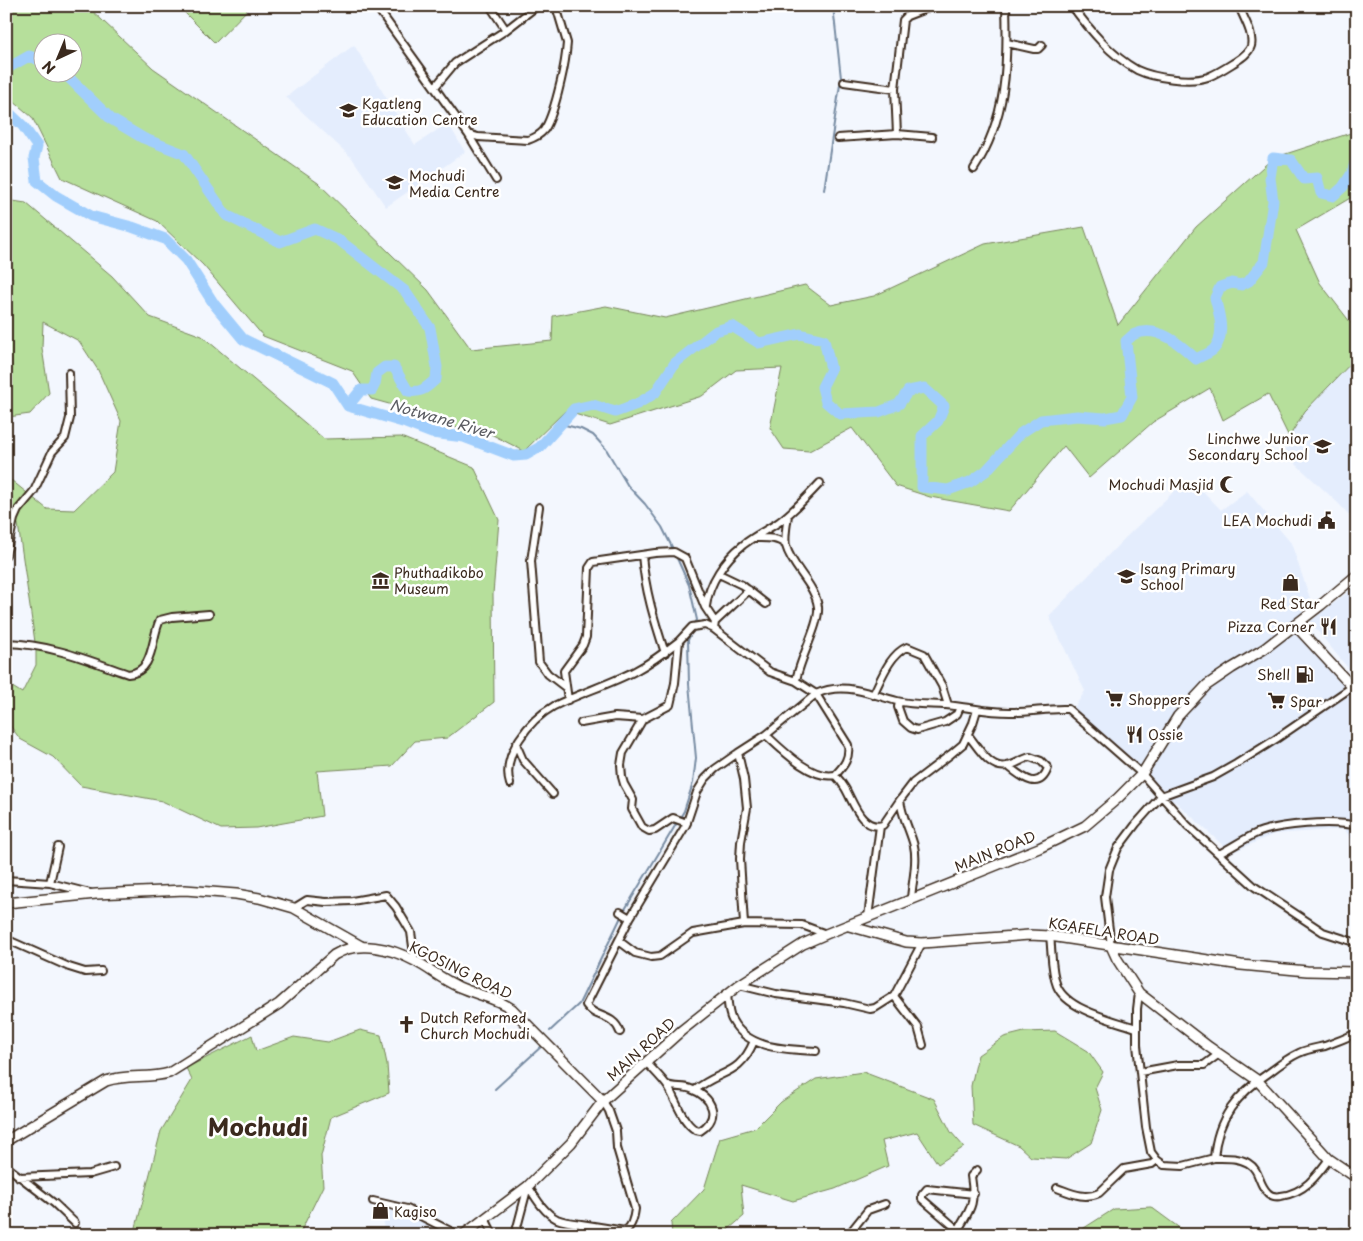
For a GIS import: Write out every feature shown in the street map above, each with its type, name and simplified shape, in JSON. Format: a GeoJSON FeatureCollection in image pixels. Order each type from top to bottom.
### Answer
{"type":"FeatureCollection","features":[{"type":"Feature","properties":{"kind":"street"},"geometry":{"type":"LineString","coordinates":[[376,6],[468,134],[496,180]]}},
{"type":"Feature","properties":{"kind":"street"},"geometry":{"type":"LineString","coordinates":[[490,6],[506,30]]}},
{"type":"Feature","properties":{"kind":"street"},"geometry":{"type":"LineString","coordinates":[[435,87],[455,63],[506,30],[537,6]]}},
{"type":"Feature","properties":{"kind":"street"},"geometry":{"type":"LineString","coordinates":[[468,134],[478,137],[528,140],[544,131],[552,112],[567,43],[556,6]]}},
{"type":"Feature","properties":{"kind":"street"},"geometry":{"type":"LineString","coordinates":[[897,134],[895,89],[903,20],[907,16],[933,6]]}},
{"type":"Feature","properties":{"kind":"street"},"geometry":{"type":"LineString","coordinates":[[974,169],[987,147],[1000,111],[1007,43],[1006,6]]}},
{"type":"Feature","properties":{"kind":"street"},"geometry":{"type":"LineString","coordinates":[[1072,6],[1094,34],[1128,64],[1159,77],[1196,79],[1221,71],[1249,50],[1251,46],[1250,34],[1238,6]]}},
{"type":"Feature","properties":{"kind":"street"},"geometry":{"type":"LineString","coordinates":[[1007,43],[1034,49],[1038,49],[1042,45]]}},
{"type":"Feature","properties":{"kind":"street"},"geometry":{"type":"LineString","coordinates":[[844,82],[895,89]]}},
{"type":"Feature","properties":{"kind":"street"},"geometry":{"type":"LineString","coordinates":[[838,138],[897,134],[932,137]]}},
{"type":"Feature","properties":{"kind":"street"},"geometry":{"type":"LineString","coordinates":[[6,555],[14,519],[18,510],[34,492],[52,452],[65,438],[70,418],[69,373]]}},
{"type":"Feature","properties":{"kind":"street"},"geometry":{"type":"LineString","coordinates":[[705,607],[708,594],[728,561],[744,544],[788,515],[820,483]]}},
{"type":"Feature","properties":{"kind":"street"},"geometry":{"type":"LineString","coordinates":[[539,507],[531,561],[539,662],[548,674],[565,687]]}},
{"type":"Feature","properties":{"kind":"street"},"geometry":{"type":"LineString","coordinates":[[786,545],[788,515]]}},
{"type":"Feature","properties":{"kind":"street"},"geometry":{"type":"LineString","coordinates":[[755,538],[772,538],[780,540],[786,545],[794,563],[813,594],[818,609],[818,618],[804,652],[796,681]]}},
{"type":"Feature","properties":{"kind":"street"},"geometry":{"type":"LineString","coordinates":[[568,700],[565,687],[565,668],[583,645],[586,637],[590,565],[595,561],[674,552],[685,558],[714,626],[770,672],[796,681],[816,694],[848,745],[848,759],[835,775],[821,775],[784,752],[766,735]]}},
{"type":"Feature","properties":{"kind":"street"},"geometry":{"type":"LineString","coordinates":[[642,555],[644,583],[650,608],[665,652]]}},
{"type":"Feature","properties":{"kind":"street"},"geometry":{"type":"LineString","coordinates":[[719,574],[748,590],[766,604]]}},
{"type":"Feature","properties":{"kind":"street","name":"MAIN ROAD"},"geometry":{"type":"LineString","coordinates":[[463,1235],[528,1186],[571,1143],[603,1101],[646,1062],[739,985],[803,944],[1031,851],[1085,826],[1118,798],[1142,774],[1161,747],[1178,716],[1207,685],[1264,649],[1357,574]]}},
{"type":"Feature","properties":{"kind":"street"},"geometry":{"type":"LineString","coordinates":[[714,626],[748,590]]}},
{"type":"Feature","properties":{"kind":"street"},"geometry":{"type":"LineString","coordinates":[[6,643],[26,643],[52,648],[128,674],[133,674],[145,666],[152,650],[160,620],[172,616],[209,614]]}},
{"type":"Feature","properties":{"kind":"street"},"geometry":{"type":"LineString","coordinates":[[1296,625],[1355,690],[1213,777],[1161,796],[1118,848],[1109,870],[1105,897],[1111,946],[1139,994],[1257,1080],[1329,1160],[1357,1178]]}},
{"type":"Feature","properties":{"kind":"street"},"geometry":{"type":"LineString","coordinates":[[510,784],[507,768],[516,744],[538,718],[552,707],[635,671],[665,652],[692,627],[714,626]]}},
{"type":"Feature","properties":{"kind":"street"},"geometry":{"type":"LineString","coordinates":[[679,641],[675,683],[670,705],[644,719],[623,753],[622,777],[633,800],[632,809],[642,827],[649,831],[655,830],[674,818],[684,822]]}},
{"type":"Feature","properties":{"kind":"street"},"geometry":{"type":"LineString","coordinates":[[873,695],[896,655],[907,647],[924,654],[942,686],[948,705]]}},
{"type":"Feature","properties":{"kind":"street"},"geometry":{"type":"LineString","coordinates":[[620,1032],[613,1020],[586,1006],[628,917],[684,822],[705,779],[715,769],[766,735],[816,694],[838,687],[853,689],[899,702],[948,705],[977,710],[1014,712],[1068,709],[1142,774],[1187,825],[1255,887],[1323,932],[1357,943]]}},
{"type":"Feature","properties":{"kind":"street"},"geometry":{"type":"LineString","coordinates":[[899,702],[898,707],[902,721],[917,730],[945,722],[957,714],[960,707]]}},
{"type":"Feature","properties":{"kind":"street"},"geometry":{"type":"LineString","coordinates":[[868,918],[880,826],[913,782],[962,744],[968,735],[977,710]]}},
{"type":"Feature","properties":{"kind":"street"},"geometry":{"type":"LineString","coordinates":[[581,723],[616,717],[644,719]]}},
{"type":"Feature","properties":{"kind":"street"},"geometry":{"type":"LineString","coordinates":[[968,735],[990,762],[998,767],[1008,766],[1030,757],[1042,761],[1048,768],[1045,776],[1039,780],[1032,781],[1023,778],[1008,766]]}},
{"type":"Feature","properties":{"kind":"street"},"geometry":{"type":"LineString","coordinates":[[516,744],[523,760],[552,794]]}},
{"type":"Feature","properties":{"kind":"street"},"geometry":{"type":"LineString","coordinates":[[738,753],[744,779],[747,808],[740,859],[744,924]]}},
{"type":"Feature","properties":{"kind":"street"},"geometry":{"type":"LineString","coordinates":[[835,775],[842,783],[862,818],[868,823],[880,826]]}},
{"type":"Feature","properties":{"kind":"street"},"geometry":{"type":"LineString","coordinates":[[900,800],[904,821],[914,847],[915,861],[911,899]]}},
{"type":"Feature","properties":{"kind":"street"},"geometry":{"type":"LineString","coordinates":[[1220,854],[1266,830],[1308,824],[1350,824],[1357,826]]}},
{"type":"Feature","properties":{"kind":"street"},"geometry":{"type":"LineString","coordinates":[[50,883],[58,847]]}},
{"type":"Feature","properties":{"kind":"street"},"geometry":{"type":"LineString","coordinates":[[6,880],[50,883],[96,894]]}},
{"type":"Feature","properties":{"kind":"street"},"geometry":{"type":"LineString","coordinates":[[6,903],[96,894],[185,890],[236,894],[259,898],[294,908],[361,946]]}},
{"type":"Feature","properties":{"kind":"street"},"geometry":{"type":"LineString","coordinates":[[294,908],[307,900],[326,902],[352,901],[386,895],[396,907],[411,932],[415,961]]}},
{"type":"Feature","properties":{"kind":"street"},"geometry":{"type":"LineString","coordinates":[[620,912],[628,917]]}},
{"type":"Feature","properties":{"kind":"street"},"geometry":{"type":"LineString","coordinates":[[618,941],[635,953],[643,956],[660,956],[693,933],[744,924],[802,925],[826,934]]}},
{"type":"Feature","properties":{"kind":"street","name":"KGAFELA ROAD"},"geometry":{"type":"LineString","coordinates":[[849,926],[906,942],[922,943],[1029,935],[1050,936],[1241,966],[1307,971],[1357,972]]}},
{"type":"Feature","properties":{"kind":"street"},"geometry":{"type":"LineString","coordinates":[[1050,936],[1056,985],[1063,996],[1072,1004],[1086,1011],[1136,1028]]}},
{"type":"Feature","properties":{"kind":"street"},"geometry":{"type":"LineString","coordinates":[[6,939],[69,967],[85,972],[101,971]]}},
{"type":"Feature","properties":{"kind":"street"},"geometry":{"type":"LineString","coordinates":[[739,985],[776,994],[844,1003],[870,1009],[875,1008],[894,996],[922,943]]}},
{"type":"Feature","properties":{"kind":"street"},"geometry":{"type":"LineString","coordinates":[[6,1141],[106,1081],[121,1077],[152,1076],[169,1073],[279,1004],[334,955],[343,950],[361,946]]}},
{"type":"Feature","properties":{"kind":"street","name":"KGOSING ROAD"},"geometry":{"type":"LineString","coordinates":[[361,946],[382,949],[415,961],[450,983],[496,999],[512,1009],[603,1101]]}},
{"type":"Feature","properties":{"kind":"street"},"geometry":{"type":"LineString","coordinates":[[727,994],[732,1019],[737,1028],[754,1041],[776,1047],[816,1051]]}},
{"type":"Feature","properties":{"kind":"street"},"geometry":{"type":"LineString","coordinates":[[1139,994],[1136,1028],[1140,1072],[1151,1152],[1157,1160],[1164,1164],[1183,1166],[1214,1158],[1238,1159],[1248,1162],[1256,1169],[1268,1193],[1276,1197],[1290,1195],[1303,1188],[1316,1177],[1329,1160]]}},
{"type":"Feature","properties":{"kind":"street"},"geometry":{"type":"LineString","coordinates":[[894,996],[918,1027],[923,1045]]}},
{"type":"Feature","properties":{"kind":"street"},"geometry":{"type":"LineString","coordinates":[[1214,1158],[1215,1143],[1222,1122],[1234,1102],[1257,1080],[1300,1052],[1324,1046],[1357,1033]]}},
{"type":"Feature","properties":{"kind":"street"},"geometry":{"type":"LineString","coordinates":[[695,1090],[714,1077],[735,1069],[744,1061],[754,1041]]}},
{"type":"Feature","properties":{"kind":"street"},"geometry":{"type":"LineString","coordinates":[[1140,1072],[1178,1065],[1204,1065],[1219,1054]]}},
{"type":"Feature","properties":{"kind":"street"},"geometry":{"type":"LineString","coordinates":[[646,1062],[667,1085],[684,1116],[694,1129],[700,1131],[708,1124],[712,1114],[713,1107],[711,1102],[695,1090],[667,1085]]}},
{"type":"Feature","properties":{"kind":"street"},"geometry":{"type":"LineString","coordinates":[[528,1186],[551,1215],[562,1221],[625,1231],[629,1228],[635,1209],[617,1148],[616,1131],[609,1111],[603,1101]]}},
{"type":"Feature","properties":{"kind":"street"},"geometry":{"type":"LineString","coordinates":[[1057,1188],[1083,1196],[1094,1195],[1099,1193],[1124,1169],[1152,1164],[1157,1160]]}},
{"type":"Feature","properties":{"kind":"street"},"geometry":{"type":"LineString","coordinates":[[6,1166],[55,1204],[75,1223]]}},
{"type":"Feature","properties":{"kind":"street"},"geometry":{"type":"LineString","coordinates":[[19,1177],[90,1174],[114,1167]]}},
{"type":"Feature","properties":{"kind":"street"},"geometry":{"type":"LineString","coordinates":[[974,1194],[927,1189],[922,1195],[922,1199],[956,1232],[971,1207],[974,1194],[971,1176],[977,1170]]}},
{"type":"Feature","properties":{"kind":"street"},"geometry":{"type":"LineString","coordinates":[[515,1235],[528,1186]]}},
{"type":"Feature","properties":{"kind":"street"},"geometry":{"type":"LineString","coordinates":[[373,1201],[406,1209],[458,1235]]}},
{"type":"Feature","properties":{"kind":"street"},"geometry":{"type":"LineString","coordinates":[[848,1235],[868,1210],[885,1204]]}},
{"type":"Feature","properties":{"kind":"street"},"geometry":{"type":"LineString","coordinates":[[485,1218],[493,1235]]}},
{"type":"Feature","properties":{"kind":"street"},"geometry":{"type":"LineString","coordinates":[[580,1224],[584,1235]]}},
{"type":"Feature","properties":{"kind":"shaded area"},"geometry":{"type":"Polygon","coordinates":[[[354,45],[415,145],[448,123],[465,152],[386,207],[352,158],[286,97],[354,45]]]}},
{"type":"Feature","properties":{"kind":"shaded area","name":"Linchwe Junior Secondary School"},"geometry":{"type":"Polygon","coordinates":[[[1357,357],[1357,523],[1285,454],[1289,437],[1305,411],[1357,357]]]}},
{"type":"Feature","properties":{"kind":"shaded area"},"geometry":{"type":"Polygon","coordinates":[[[1185,481],[1197,485],[1221,510],[1247,491],[1291,543],[1313,607],[1288,626],[1357,700],[1357,846],[1344,829],[1274,834],[1231,853],[1177,803],[1161,796],[1142,774],[1074,708],[1085,691],[1049,616],[1125,538],[1185,481]]]}},
{"type":"Feature","properties":{"kind":"shaded area"},"geometry":{"type":"Polygon","coordinates":[[[1357,585],[1357,679],[1310,622],[1357,585]]]}},
{"type":"Feature","properties":{"kind":"shaded area"},"geometry":{"type":"Polygon","coordinates":[[[387,1204],[394,1205],[455,1235],[382,1235],[387,1204]]]}},
{"type":"Feature","properties":{"kind":"green space"},"geometry":{"type":"Polygon","coordinates":[[[6,6],[87,6],[153,68],[318,183],[428,290],[471,349],[552,341],[553,316],[606,306],[665,318],[805,285],[831,305],[874,296],[985,244],[1084,227],[1118,325],[1196,227],[1273,158],[1357,131],[1357,194],[1296,230],[1320,283],[1357,331],[1357,357],[1305,411],[1289,437],[1268,394],[1223,420],[1210,388],[1153,422],[1089,478],[1064,446],[1009,511],[930,497],[896,486],[852,428],[809,451],[784,449],[770,428],[782,368],[736,370],[702,396],[610,425],[565,411],[524,451],[485,431],[444,426],[418,412],[371,399],[352,371],[263,336],[203,265],[157,221],[62,178],[32,117],[6,95],[6,6]]]}},
{"type":"Feature","properties":{"kind":"green space"},"geometry":{"type":"Polygon","coordinates":[[[178,6],[251,6],[215,43],[178,6]]]}},
{"type":"Feature","properties":{"kind":"green space"},"geometry":{"type":"Polygon","coordinates":[[[6,200],[26,203],[112,276],[150,317],[202,336],[324,439],[401,437],[474,467],[499,520],[493,594],[494,702],[447,738],[415,741],[392,766],[317,771],[322,816],[256,828],[221,829],[162,801],[81,786],[53,757],[20,739],[6,720],[6,683],[22,693],[36,665],[36,649],[18,524],[6,521],[6,476],[47,509],[74,510],[113,472],[121,421],[98,370],[79,341],[43,322],[42,348],[49,393],[30,414],[8,417],[6,419],[6,226],[9,225],[6,200]]]}},
{"type":"Feature","properties":{"kind":"green space"},"geometry":{"type":"Polygon","coordinates":[[[360,1030],[381,1035],[387,1064],[389,1093],[331,1117],[321,1156],[323,1186],[299,1235],[134,1235],[161,1131],[192,1080],[186,1068],[252,1035],[256,1051],[294,1037],[328,1042],[360,1030]]]}},
{"type":"Feature","properties":{"kind":"green space"},"geometry":{"type":"Polygon","coordinates":[[[1055,1031],[1088,1051],[1103,1072],[1095,1088],[1102,1110],[1091,1143],[1066,1159],[1031,1157],[1019,1146],[973,1125],[971,1086],[978,1055],[1004,1037],[1024,1032],[1055,1031]]]}},
{"type":"Feature","properties":{"kind":"green space"},"geometry":{"type":"Polygon","coordinates":[[[863,1072],[934,1099],[951,1132],[964,1147],[938,1164],[917,1132],[882,1141],[888,1166],[835,1189],[793,1201],[741,1185],[744,1216],[722,1235],[672,1235],[671,1223],[704,1189],[720,1138],[755,1128],[781,1102],[816,1079],[863,1072]]]}},
{"type":"Feature","properties":{"kind":"green space"},"geometry":{"type":"Polygon","coordinates":[[[1151,1207],[1189,1235],[1073,1235],[1114,1209],[1151,1207]]]}},
{"type":"Feature","properties":{"kind":"green space"},"geometry":{"type":"Polygon","coordinates":[[[1343,1228],[1355,1235],[1263,1235],[1343,1228]]]}},
{"type":"Feature","properties":{"kind":"waterway"},"geometry":{"type":"LineString","coordinates":[[824,190],[841,78],[833,6]]}},
{"type":"Feature","properties":{"kind":"waterway","name":"Notwane River"},"geometry":{"type":"LineString","coordinates":[[6,69],[29,56],[32,57]]}},
{"type":"Feature","properties":{"kind":"waterway","name":"Notwane River"},"geometry":{"type":"LineString","coordinates":[[73,82],[111,119],[143,138],[184,154],[226,215],[280,242],[315,229],[339,240],[405,291],[430,328],[437,367],[436,379],[424,389],[408,391],[394,367],[385,367],[377,373],[372,390],[361,390],[348,406],[406,423],[432,433],[464,437],[514,456],[526,455],[540,447],[574,409],[593,405],[615,412],[637,404],[655,393],[675,363],[716,331],[732,326],[759,343],[800,334],[824,340],[831,369],[822,387],[826,402],[840,414],[879,412],[899,404],[908,391],[924,388],[944,406],[938,421],[922,436],[922,487],[948,490],[970,482],[986,471],[1021,433],[1041,420],[1077,416],[1105,418],[1122,415],[1132,397],[1126,341],[1134,335],[1144,332],[1160,334],[1176,342],[1196,359],[1213,350],[1218,343],[1221,331],[1220,317],[1215,298],[1220,287],[1232,283],[1241,285],[1249,281],[1264,262],[1273,201],[1270,178],[1273,158],[1291,160],[1304,179],[1317,178],[1321,193],[1333,196],[1343,187],[1352,173],[1357,157]]}},
{"type":"Feature","properties":{"kind":"waterway"},"geometry":{"type":"LineString","coordinates":[[6,110],[23,126],[37,146],[34,158],[37,181],[56,196],[91,216],[132,227],[165,239],[186,260],[214,304],[243,339],[333,383],[348,406]]}},
{"type":"Feature","properties":{"kind":"waterway"},"geometry":{"type":"LineString","coordinates":[[561,424],[581,429],[593,435],[606,449],[628,486],[645,504],[662,527],[673,549]]}},
{"type":"Feature","properties":{"kind":"waterway"},"geometry":{"type":"LineString","coordinates":[[676,556],[689,585],[697,620],[695,624]]}},
{"type":"Feature","properties":{"kind":"waterway"},"geometry":{"type":"LineString","coordinates":[[624,911],[684,811],[693,783],[696,758],[689,684],[688,640],[692,631]]}},
{"type":"Feature","properties":{"kind":"waterway"},"geometry":{"type":"LineString","coordinates":[[550,1031],[579,1004],[622,915]]}},
{"type":"Feature","properties":{"kind":"waterway"},"geometry":{"type":"LineString","coordinates":[[495,1089],[543,1045]]}},
{"type":"Feature","properties":{"kind":"place","name":"Kgatleng Education Centre"},"geometry":{"type":"Point","coordinates":[348,111]}},
{"type":"Feature","properties":{"kind":"place","name":"Mochudi Media Centre"},"geometry":{"type":"Point","coordinates":[395,183]}},
{"type":"Feature","properties":{"kind":"place","name":"Linchwe Junior Secondary School"},"geometry":{"type":"Point","coordinates":[1322,446]}},
{"type":"Feature","properties":{"kind":"place","name":"Mochudi Masjid"},"geometry":{"type":"Point","coordinates":[1228,484]}},
{"type":"Feature","properties":{"kind":"place","name":"LEA Mochudi"},"geometry":{"type":"Point","coordinates":[1326,520]}},
{"type":"Feature","properties":{"kind":"place","name":"Isang Primary School"},"geometry":{"type":"Point","coordinates":[1126,576]}},
{"type":"Feature","properties":{"kind":"place","name":"Phuthadikobo Museum"},"geometry":{"type":"Point","coordinates":[380,580]}},
{"type":"Feature","properties":{"kind":"place","name":"Red Star"},"geometry":{"type":"Point","coordinates":[1290,583]}},
{"type":"Feature","properties":{"kind":"place","name":"Pizza Corner"},"geometry":{"type":"Point","coordinates":[1328,626]}},
{"type":"Feature","properties":{"kind":"place","name":"Shell"},"geometry":{"type":"Point","coordinates":[1304,674]}},
{"type":"Feature","properties":{"kind":"place","name":"Shoppers"},"geometry":{"type":"Point","coordinates":[1114,699]}},
{"type":"Feature","properties":{"kind":"place","name":"Spar"},"geometry":{"type":"Point","coordinates":[1276,701]}},
{"type":"Feature","properties":{"kind":"place","name":"Ossie"},"geometry":{"type":"Point","coordinates":[1134,734]}},
{"type":"Feature","properties":{"kind":"place","name":"Dutch Reformed Church Mochudi"},"geometry":{"type":"Point","coordinates":[406,1025]}},
{"type":"Feature","properties":{"kind":"place","name":"Kagiso"},"geometry":{"type":"Point","coordinates":[380,1211]}},
{"type":"Feature","properties":{"kind":"district","name":"Mochudi"},"geometry":{"type":"Point","coordinates":[258,1126]}}]}
